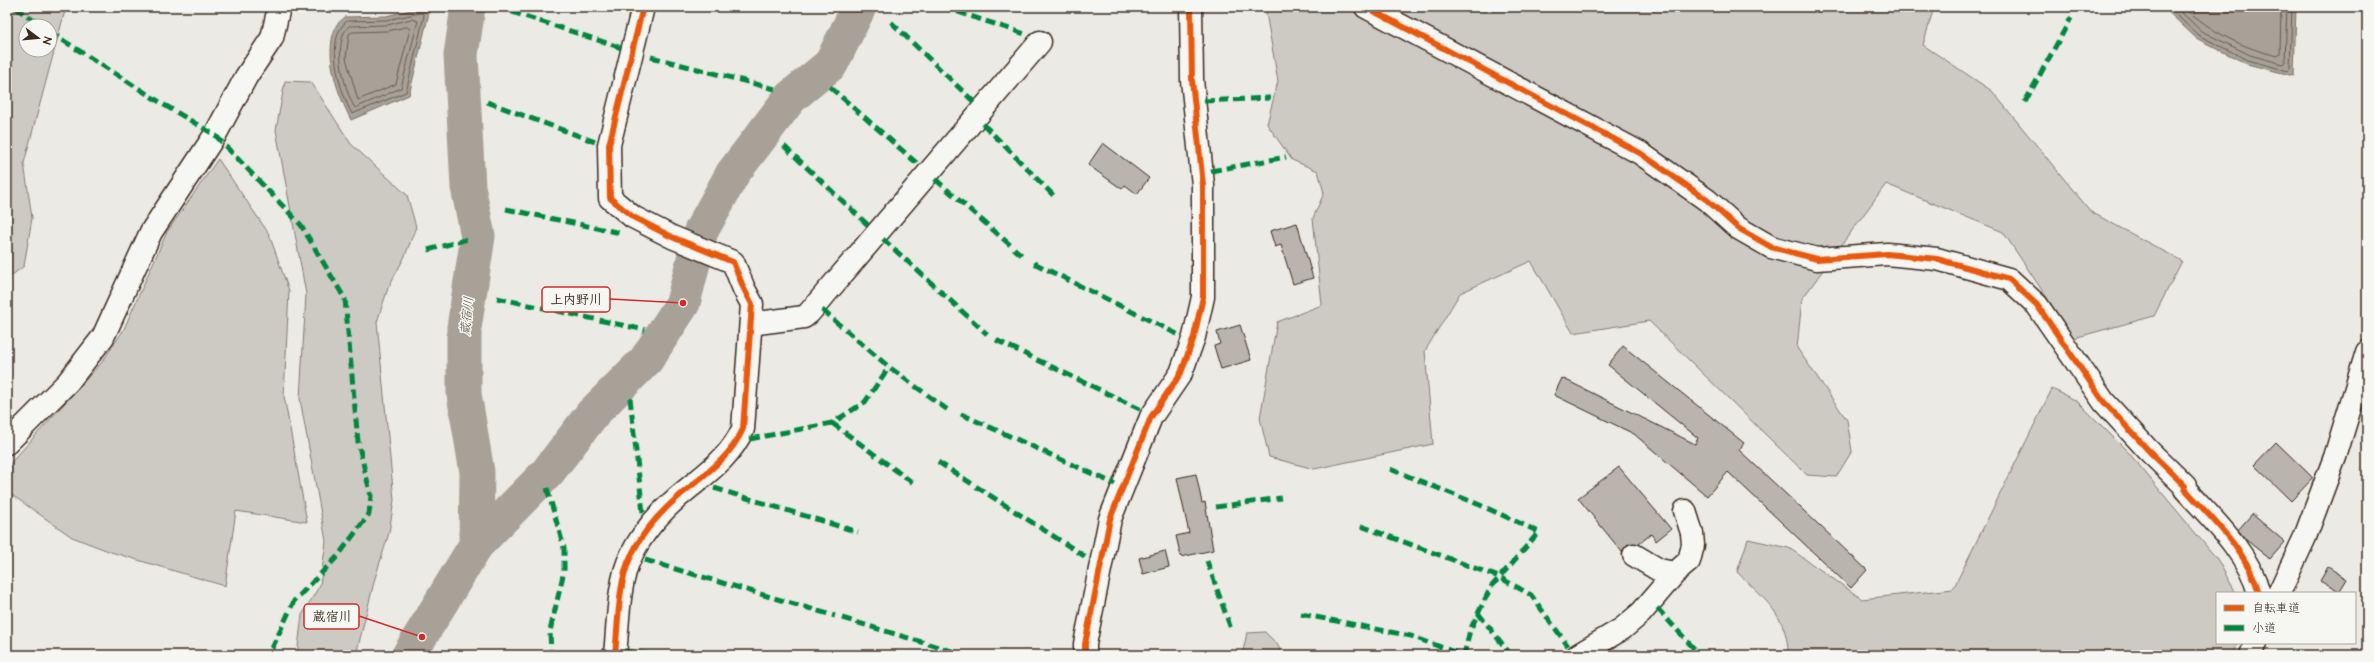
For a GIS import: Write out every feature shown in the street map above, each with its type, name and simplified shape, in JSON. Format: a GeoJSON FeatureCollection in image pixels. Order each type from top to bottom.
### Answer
{"type":"FeatureCollection","features":[{"type":"Feature","properties":{"kind":"street"},"geometry":{"type":"LineString","coordinates":[[7,443],[68,382],[103,337],[151,232],[215,135],[246,77],[272,38],[279,7]]}},
{"type":"Feature","properties":{"kind":"street"},"geometry":{"type":"LineString","coordinates":[[615,655],[621,593],[630,556],[654,519],[717,467],[736,444],[743,429],[752,304],[733,262],[672,237],[633,217],[610,198],[608,145],[643,7]]}},
{"type":"Feature","properties":{"kind":"street"},"geometry":{"type":"LineString","coordinates":[[1085,655],[1085,644],[1110,519],[1151,417],[1181,373],[1194,337],[1203,298],[1203,185],[1192,80],[1191,7]]}},
{"type":"Feature","properties":{"kind":"street"},"geometry":{"type":"LineString","coordinates":[[1366,7],[1640,153],[1707,200],[1738,228],[1771,247],[1817,259],[1887,254],[1937,259],[2009,279],[2037,305],[2104,402],[2149,451],[2185,486],[2185,489],[2224,533],[2254,576],[2259,592]]}},
{"type":"Feature","properties":{"kind":"street"},"geometry":{"type":"LineString","coordinates":[[751,324],[804,317],[809,313],[1040,42]]}},
{"type":"Feature","properties":{"kind":"street"},"geometry":{"type":"LineString","coordinates":[[2279,592],[2305,537],[2335,456],[2367,352]]}},
{"type":"Feature","properties":{"kind":"street"},"geometry":{"type":"LineString","coordinates":[[1578,655],[1622,629],[1641,613],[1675,573],[1688,561],[1693,545],[1692,533],[1685,511]]}},
{"type":"Feature","properties":{"kind":"street"},"geometry":{"type":"LineString","coordinates":[[1634,555],[1659,570],[1675,573]]}},
{"type":"Feature","properties":{"kind":"street"},"geometry":{"type":"LineString","coordinates":[[2251,655],[2256,644]]}},
{"type":"Feature","properties":{"kind":"shaded area"},"geometry":{"type":"Polygon","coordinates":[[[7,7],[66,7],[58,37],[58,18],[18,18],[18,58],[52,58],[24,163],[32,218],[24,266],[7,279],[7,7]]]}},
{"type":"Feature","properties":{"kind":"shaded area"},"geometry":{"type":"Polygon","coordinates":[[[1265,7],[1934,7],[1923,45],[1992,91],[2091,212],[2182,261],[2154,316],[2074,338],[2003,232],[1886,184],[1802,299],[1797,348],[1847,420],[1852,451],[1836,477],[1807,475],[1649,321],[1573,333],[1531,261],[1460,293],[1425,351],[1433,444],[1314,469],[1269,457],[1260,418],[1277,322],[1322,305],[1313,218],[1324,193],[1318,171],[1292,160],[1267,124],[1278,81],[1265,7]]]}},
{"type":"Feature","properties":{"kind":"shaded area"},"geometry":{"type":"Polygon","coordinates":[[[285,81],[311,82],[351,144],[407,195],[416,227],[405,256],[388,288],[377,322],[394,500],[389,533],[375,578],[356,655],[297,655],[302,615],[320,585],[326,541],[300,399],[306,294],[276,130],[285,81]]]}},
{"type":"Feature","properties":{"kind":"shaded area"},"geometry":{"type":"Polygon","coordinates":[[[218,159],[269,234],[289,291],[284,396],[307,522],[236,511],[225,586],[111,552],[72,537],[12,495],[7,487],[7,467],[102,362],[123,331],[167,232],[218,159]]]}},
{"type":"Feature","properties":{"kind":"shaded area"},"geometry":{"type":"Polygon","coordinates":[[[2052,389],[2077,401],[2128,452],[2217,559],[2235,592],[2216,592],[2216,644],[2237,644],[2232,655],[1788,655],[1787,641],[1779,618],[1764,599],[1737,572],[1748,539],[1789,548],[1862,599],[1953,589],[2052,389]]]}},
{"type":"Feature","properties":{"kind":"shaded area"},"geometry":{"type":"Polygon","coordinates":[[[1265,632],[1277,644],[1283,655],[1242,655],[1247,633],[1265,632]]]}},
{"type":"Feature","properties":{"kind":"water"},"geometry":{"type":"Polygon","coordinates":[[[2163,7],[2296,7],[2294,76],[2247,64],[2196,38],[2163,7]]]}},
{"type":"Feature","properties":{"kind":"water"},"geometry":{"type":"Polygon","coordinates":[[[430,9],[409,95],[351,120],[337,87],[332,63],[332,40],[337,25],[345,17],[386,16],[411,10],[430,9]]]}},
{"type":"Feature","properties":{"kind":"building"},"geometry":{"type":"Polygon","coordinates":[[[1103,143],[1149,178],[1137,194],[1125,185],[1122,189],[1088,165],[1103,143]]]}},
{"type":"Feature","properties":{"kind":"building"},"geometry":{"type":"Polygon","coordinates":[[[1297,223],[1313,278],[1293,284],[1281,245],[1275,247],[1270,231],[1297,223]]]}},
{"type":"Feature","properties":{"kind":"building"},"geometry":{"type":"Polygon","coordinates":[[[1240,325],[1251,360],[1221,369],[1214,346],[1220,344],[1217,332],[1240,325]]]}},
{"type":"Feature","properties":{"kind":"building"},"geometry":{"type":"Polygon","coordinates":[[[1623,346],[1744,443],[1739,450],[1867,570],[1851,588],[1728,472],[1707,496],[1634,434],[1554,395],[1562,378],[1695,444],[1698,438],[1608,365],[1623,346]]]}},
{"type":"Feature","properties":{"kind":"building"},"geometry":{"type":"Polygon","coordinates":[[[2276,442],[2313,478],[2291,501],[2254,465],[2276,442]]]}},
{"type":"Feature","properties":{"kind":"building"},"geometry":{"type":"Polygon","coordinates":[[[1619,467],[1671,529],[1656,541],[1651,534],[1639,544],[1628,544],[1622,552],[1578,498],[1619,467]]]}},
{"type":"Feature","properties":{"kind":"building"},"geometry":{"type":"Polygon","coordinates":[[[1196,474],[1202,503],[1205,502],[1213,550],[1181,557],[1176,536],[1189,533],[1177,478],[1196,474]]]}},
{"type":"Feature","properties":{"kind":"building"},"geometry":{"type":"Polygon","coordinates":[[[2252,514],[2285,542],[2270,559],[2245,539],[2238,530],[2252,514]]]}},
{"type":"Feature","properties":{"kind":"building"},"geometry":{"type":"Polygon","coordinates":[[[1165,551],[1169,567],[1143,574],[1139,558],[1165,551]]]}},
{"type":"Feature","properties":{"kind":"building"},"geometry":{"type":"Polygon","coordinates":[[[2328,567],[2347,579],[2339,592],[2320,581],[2328,567]]]}},
{"type":"Feature","properties":{"kind":"waterway","name":"蔵宿川"},"geometry":{"type":"LineString","coordinates":[[409,655],[476,545],[477,472],[464,394],[464,328],[478,236],[468,187],[461,55],[468,7]]}},
{"type":"Feature","properties":{"kind":"waterway"},"geometry":{"type":"LineString","coordinates":[[476,545],[547,473],[593,413],[646,360],[683,303],[701,231],[733,173],[791,97],[831,64],[859,7]]}},
{"type":"Feature","properties":{"kind":"marked path"},"geometry":{"type":"LineString","coordinates":[[15,7],[30,18]]}},
{"type":"Feature","properties":{"kind":"marked path"},"geometry":{"type":"LineString","coordinates":[[497,7],[622,48]]}},
{"type":"Feature","properties":{"kind":"marked path"},"geometry":{"type":"LineString","coordinates":[[943,7],[1028,35]]}},
{"type":"Feature","properties":{"kind":"marked path"},"geometry":{"type":"LineString","coordinates":[[2025,102],[2071,18]]}},
{"type":"Feature","properties":{"kind":"marked path"},"geometry":{"type":"LineString","coordinates":[[891,22],[975,103]]}},
{"type":"Feature","properties":{"kind":"marked path"},"geometry":{"type":"LineString","coordinates":[[58,37],[166,106],[215,135],[301,225],[345,299],[358,442],[371,496],[369,514],[338,556],[294,601],[269,655]]}},
{"type":"Feature","properties":{"kind":"marked path"},"geometry":{"type":"LineString","coordinates":[[651,57],[775,89]]}},
{"type":"Feature","properties":{"kind":"marked path"},"geometry":{"type":"LineString","coordinates":[[830,87],[920,166]]}},
{"type":"Feature","properties":{"kind":"marked path"},"geometry":{"type":"LineString","coordinates":[[1204,101],[1270,98]]}},
{"type":"Feature","properties":{"kind":"marked path"},"geometry":{"type":"LineString","coordinates":[[487,102],[598,143]]}},
{"type":"Feature","properties":{"kind":"marked path"},"geometry":{"type":"LineString","coordinates":[[983,124],[1055,197]]}},
{"type":"Feature","properties":{"kind":"marked path"},"geometry":{"type":"LineString","coordinates":[[784,146],[869,226]]}},
{"type":"Feature","properties":{"kind":"marked path"},"geometry":{"type":"LineString","coordinates":[[1211,171],[1286,157]]}},
{"type":"Feature","properties":{"kind":"marked path"},"geometry":{"type":"LineString","coordinates":[[935,179],[1025,258]]}},
{"type":"Feature","properties":{"kind":"marked path"},"geometry":{"type":"LineString","coordinates":[[506,209],[621,233]]}},
{"type":"Feature","properties":{"kind":"marked path"},"geometry":{"type":"LineString","coordinates":[[428,250],[468,239]]}},
{"type":"Feature","properties":{"kind":"marked path"},"geometry":{"type":"LineString","coordinates":[[883,239],[987,334]]}},
{"type":"Feature","properties":{"kind":"marked path"},"geometry":{"type":"LineString","coordinates":[[1034,263],[1179,335]]}},
{"type":"Feature","properties":{"kind":"marked path"},"geometry":{"type":"LineString","coordinates":[[497,298],[645,330]]}},
{"type":"Feature","properties":{"kind":"marked path"},"geometry":{"type":"LineString","coordinates":[[822,310],[889,367],[949,411]]}},
{"type":"Feature","properties":{"kind":"marked path"},"geometry":{"type":"LineString","coordinates":[[996,340],[1144,411]]}},
{"type":"Feature","properties":{"kind":"marked path"},"geometry":{"type":"LineString","coordinates":[[750,439],[832,423],[865,402],[889,367]]}},
{"type":"Feature","properties":{"kind":"marked path"},"geometry":{"type":"LineString","coordinates":[[630,398],[643,513]]}},
{"type":"Feature","properties":{"kind":"marked path"},"geometry":{"type":"LineString","coordinates":[[961,414],[1115,484]]}},
{"type":"Feature","properties":{"kind":"marked path"},"geometry":{"type":"LineString","coordinates":[[832,423],[913,483]]}},
{"type":"Feature","properties":{"kind":"marked path"},"geometry":{"type":"LineString","coordinates":[[938,462],[1089,559]]}},
{"type":"Feature","properties":{"kind":"marked path"},"geometry":{"type":"LineString","coordinates":[[1390,469],[1480,505],[1539,532],[1491,587],[1470,630],[1464,655]]}},
{"type":"Feature","properties":{"kind":"marked path"},"geometry":{"type":"LineString","coordinates":[[547,488],[564,548],[564,571],[550,631],[551,655]]}},
{"type":"Feature","properties":{"kind":"marked path"},"geometry":{"type":"LineString","coordinates":[[714,488],[858,532]]}},
{"type":"Feature","properties":{"kind":"marked path"},"geometry":{"type":"LineString","coordinates":[[1216,507],[1281,498]]}},
{"type":"Feature","properties":{"kind":"marked path"},"geometry":{"type":"LineString","coordinates":[[1361,526],[1499,577],[1531,595],[1568,646]]}},
{"type":"Feature","properties":{"kind":"marked path"},"geometry":{"type":"LineString","coordinates":[[645,560],[835,616]]}},
{"type":"Feature","properties":{"kind":"marked path"},"geometry":{"type":"LineString","coordinates":[[1207,561],[1231,629]]}},
{"type":"Feature","properties":{"kind":"marked path"},"geometry":{"type":"LineString","coordinates":[[1657,608],[1700,655]]}},
{"type":"Feature","properties":{"kind":"marked path"},"geometry":{"type":"LineString","coordinates":[[1478,613],[1511,655]]}},
{"type":"Feature","properties":{"kind":"marked path"},"geometry":{"type":"LineString","coordinates":[[1301,614],[1411,636],[1462,655]]}},
{"type":"Feature","properties":{"kind":"marked path"},"geometry":{"type":"LineString","coordinates":[[842,618],[965,655]]}},
{"type":"Feature","properties":{"kind":"marked path"},"geometry":{"type":"LineString","coordinates":[[624,651],[656,655]]}},
{"type":"Feature","properties":{"kind":"cycle path"},"geometry":{"type":"LineString","coordinates":[[615,655],[619,604],[623,578],[636,546],[656,518],[727,454],[743,429],[752,304],[733,262],[672,237],[633,217],[610,198],[609,145],[643,7]]}},
{"type":"Feature","properties":{"kind":"cycle path"},"geometry":{"type":"LineString","coordinates":[[1085,655],[1085,644],[1110,519],[1151,417],[1181,373],[1194,337],[1203,297],[1203,185],[1192,80],[1191,7]]}},
{"type":"Feature","properties":{"kind":"cycle path"},"geometry":{"type":"LineString","coordinates":[[1366,7],[1640,153],[1707,200],[1738,228],[1771,247],[1817,259],[1887,254],[1937,259],[2009,279],[2037,305],[2104,402],[2149,451],[2185,486],[2185,489],[2228,537],[2247,564],[2259,592]]}},
{"type":"Feature","properties":{"kind":"place","name":"上内野川"},"geometry":{"type":"Point","coordinates":[683,303]}},
{"type":"Feature","properties":{"kind":"place","name":"蔵宿川"},"geometry":{"type":"Point","coordinates":[422,637]}}]}
